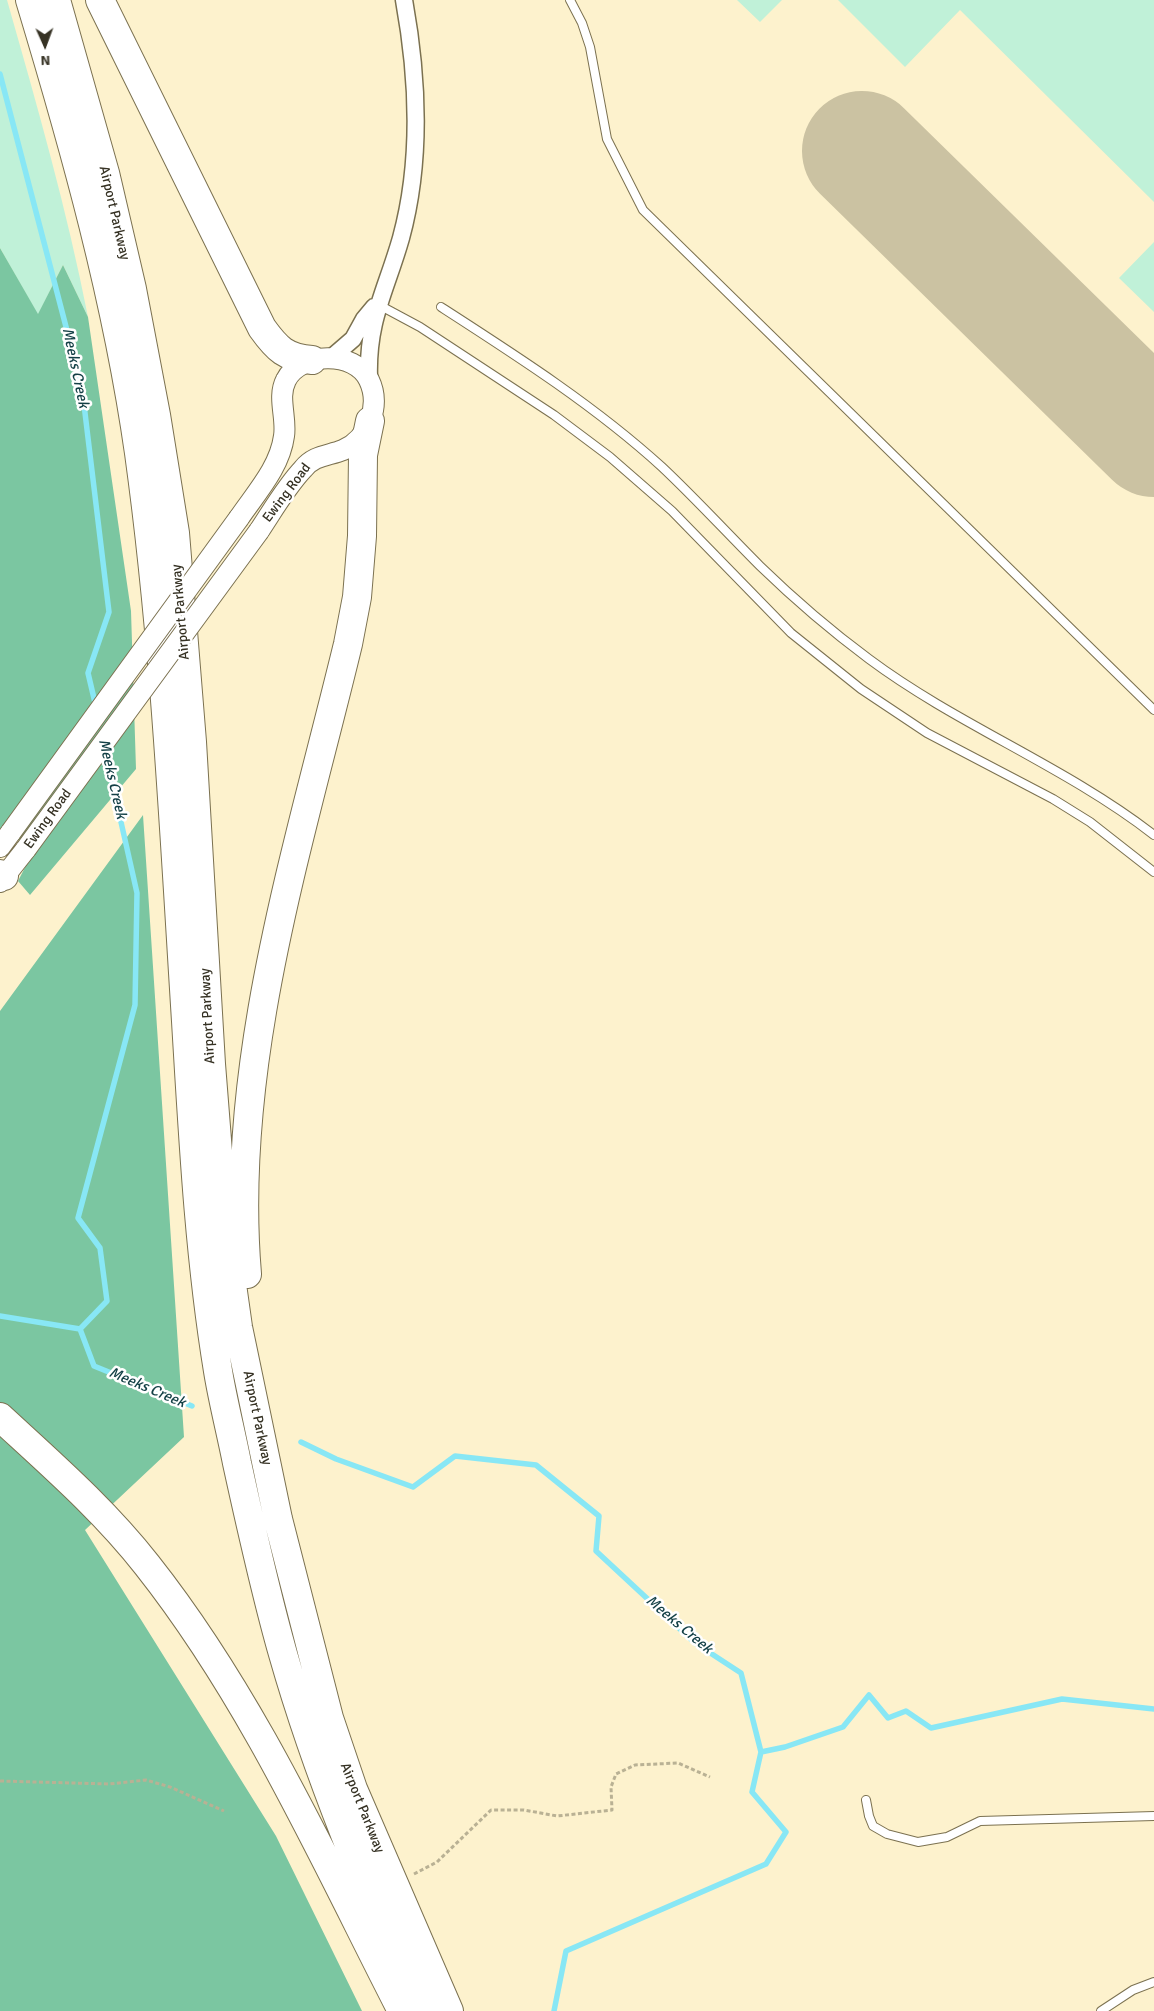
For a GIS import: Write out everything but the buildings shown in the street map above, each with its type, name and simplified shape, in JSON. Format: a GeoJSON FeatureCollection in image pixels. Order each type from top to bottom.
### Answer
{"type":"FeatureCollection","features":[{"type":"Feature","properties":{"kind":"highway","name":"Airport Parkway"},"geometry":{"type":"LineString","coordinates":[[30,0],[94,223],[122,356],[139,452],[169,750],[196,1182],[218,1371],[252,1532],[284,1657],[336,1808],[379,1918],[421,2011]]}},
{"type":"Feature","properties":{"kind":"highway","name":"Airport Parkway"},"geometry":{"type":"LineString","coordinates":[[56,0],[105,173],[132,289],[156,416],[174,532],[192,742],[211,1064],[224,1228],[238,1327],[291,1573],[329,1718],[353,1789],[449,2011]]}},
{"type":"Feature","properties":{"kind":"highway"},"geometry":{"type":"LineString","coordinates":[[100,0],[262,328],[272,343],[290,356],[321,359]]}},
{"type":"Feature","properties":{"kind":"highway"},"geometry":{"type":"LineString","coordinates":[[262,1442],[245,1243],[252,1083],[270,963],[348,644],[357,597],[362,536],[363,455],[370,421]]}},
{"type":"Feature","properties":{"kind":"highway"},"geometry":{"type":"LineString","coordinates":[[0,1417],[110,1520],[146,1564],[188,1622],[246,1711],[273,1760],[402,2011]]}},
{"type":"Feature","properties":{"kind":"street"},"geometry":{"type":"LineString","coordinates":[[369,378],[369,347],[378,304],[401,238],[410,191],[415,140],[415,71],[404,0]]}},
{"type":"Feature","properties":{"kind":"street"},"geometry":{"type":"LineString","coordinates":[[321,359],[353,339],[364,319],[378,304]]}},
{"type":"Feature","properties":{"kind":"street"},"geometry":{"type":"LineString","coordinates":[[321,359],[348,362],[369,378]]}},
{"type":"Feature","properties":{"kind":"street","name":"Ewing Road"},"geometry":{"type":"LineString","coordinates":[[5,839],[239,518],[280,453],[286,427],[282,395],[285,380],[294,370],[321,359]]}},
{"type":"Feature","properties":{"kind":"street","name":"Ewing Road"},"geometry":{"type":"LineString","coordinates":[[1,877],[26,849],[302,469],[312,460],[326,453],[342,450],[362,436],[375,407],[369,378]]}},
{"type":"Feature","properties":{"kind":"lane"},"geometry":{"type":"LineString","coordinates":[[570,0],[582,23],[590,47],[607,139],[643,210],[1154,710]]}},
{"type":"Feature","properties":{"kind":"lane"},"geometry":{"type":"LineString","coordinates":[[378,304],[457,351],[554,416],[610,457],[672,511],[791,633],[861,689],[927,733],[1040,792],[1083,818],[1154,872]]}},
{"type":"Feature","properties":{"kind":"lane"},"geometry":{"type":"LineString","coordinates":[[441,307],[546,377],[641,450],[699,502],[782,587],[824,624],[869,659],[938,706],[1075,780],[1154,835]]}},
{"type":"Feature","properties":{"kind":"lane"},"geometry":{"type":"LineString","coordinates":[[866,1800],[869,1816],[874,1826],[887,1834],[918,1842],[947,1837],[980,1822],[1154,1816]]}},
{"type":"Feature","properties":{"kind":"lane"},"geometry":{"type":"LineString","coordinates":[[1101,2011],[1133,1990],[1154,1982]]}},
{"type":"Feature","properties":{"kind":"path"},"geometry":{"type":"LineString","coordinates":[[394,1885],[437,1862],[491,1810],[524,1810],[557,1816],[612,1810],[611,1787],[616,1774],[635,1765],[678,1763],[710,1777]]}},
{"type":"Feature","properties":{"kind":"path"},"geometry":{"type":"LineString","coordinates":[[0,1781],[109,1784],[146,1780],[170,1787],[224,1811]]}},
{"type":"Feature","properties":{"kind":"green space"},"geometry":{"type":"Polygon","coordinates":[[[0,0],[7,0],[51,158],[88,317],[63,265],[38,315],[0,248],[0,0]]]}},
{"type":"Feature","properties":{"kind":"green space"},"geometry":{"type":"Polygon","coordinates":[[[737,0],[782,0],[760,22],[737,0]]]}},
{"type":"Feature","properties":{"kind":"green space"},"geometry":{"type":"Polygon","coordinates":[[[838,0],[1154,0],[1154,202],[960,10],[905,67],[838,0]]]}},
{"type":"Feature","properties":{"kind":"green space"},"geometry":{"type":"Polygon","coordinates":[[[1154,242],[1154,312],[1119,278],[1154,242]]]}},
{"type":"Feature","properties":{"kind":"green space"},"geometry":{"type":"Polygon","coordinates":[[[0,248],[38,314],[63,265],[88,317],[131,611],[136,769],[30,895],[18,881],[34,850],[0,828],[0,248]]]}},
{"type":"Feature","properties":{"kind":"green space"},"geometry":{"type":"Polygon","coordinates":[[[143,815],[184,1437],[85,1530],[276,1836],[362,2011],[0,2011],[0,1011],[143,815]]]}},
{"type":"Feature","properties":{"kind":"waterway","name":"Meeks Creek"},"geometry":{"type":"LineString","coordinates":[[0,74],[82,388],[109,612],[88,673],[96,707]]}},
{"type":"Feature","properties":{"kind":"waterway","name":"Meeks Creek"},"geometry":{"type":"LineString","coordinates":[[105,751],[137,893],[135,1005],[78,1218],[100,1248],[107,1301],[80,1329],[94,1366],[192,1406]]}},
{"type":"Feature","properties":{"kind":"waterway"},"geometry":{"type":"LineString","coordinates":[[0,1316],[80,1329]]}},
{"type":"Feature","properties":{"kind":"waterway","name":"Meeks Creek"},"geometry":{"type":"LineString","coordinates":[[301,1442],[336,1459],[413,1487],[455,1456],[536,1465],[599,1516],[596,1551],[695,1643],[741,1673],[761,1752],[752,1792],[786,1832],[766,1864],[566,1951],[554,2011]]}},
{"type":"Feature","properties":{"kind":"waterway"},"geometry":{"type":"LineString","coordinates":[[761,1752],[785,1747],[843,1727],[869,1695],[888,1718],[906,1711],[931,1728],[1062,1699],[1154,1709]]}},
{"type":"Feature","properties":{"kind":"runway"},"geometry":{"type":"LineString","coordinates":[[862,151],[1154,437]]}}]}
